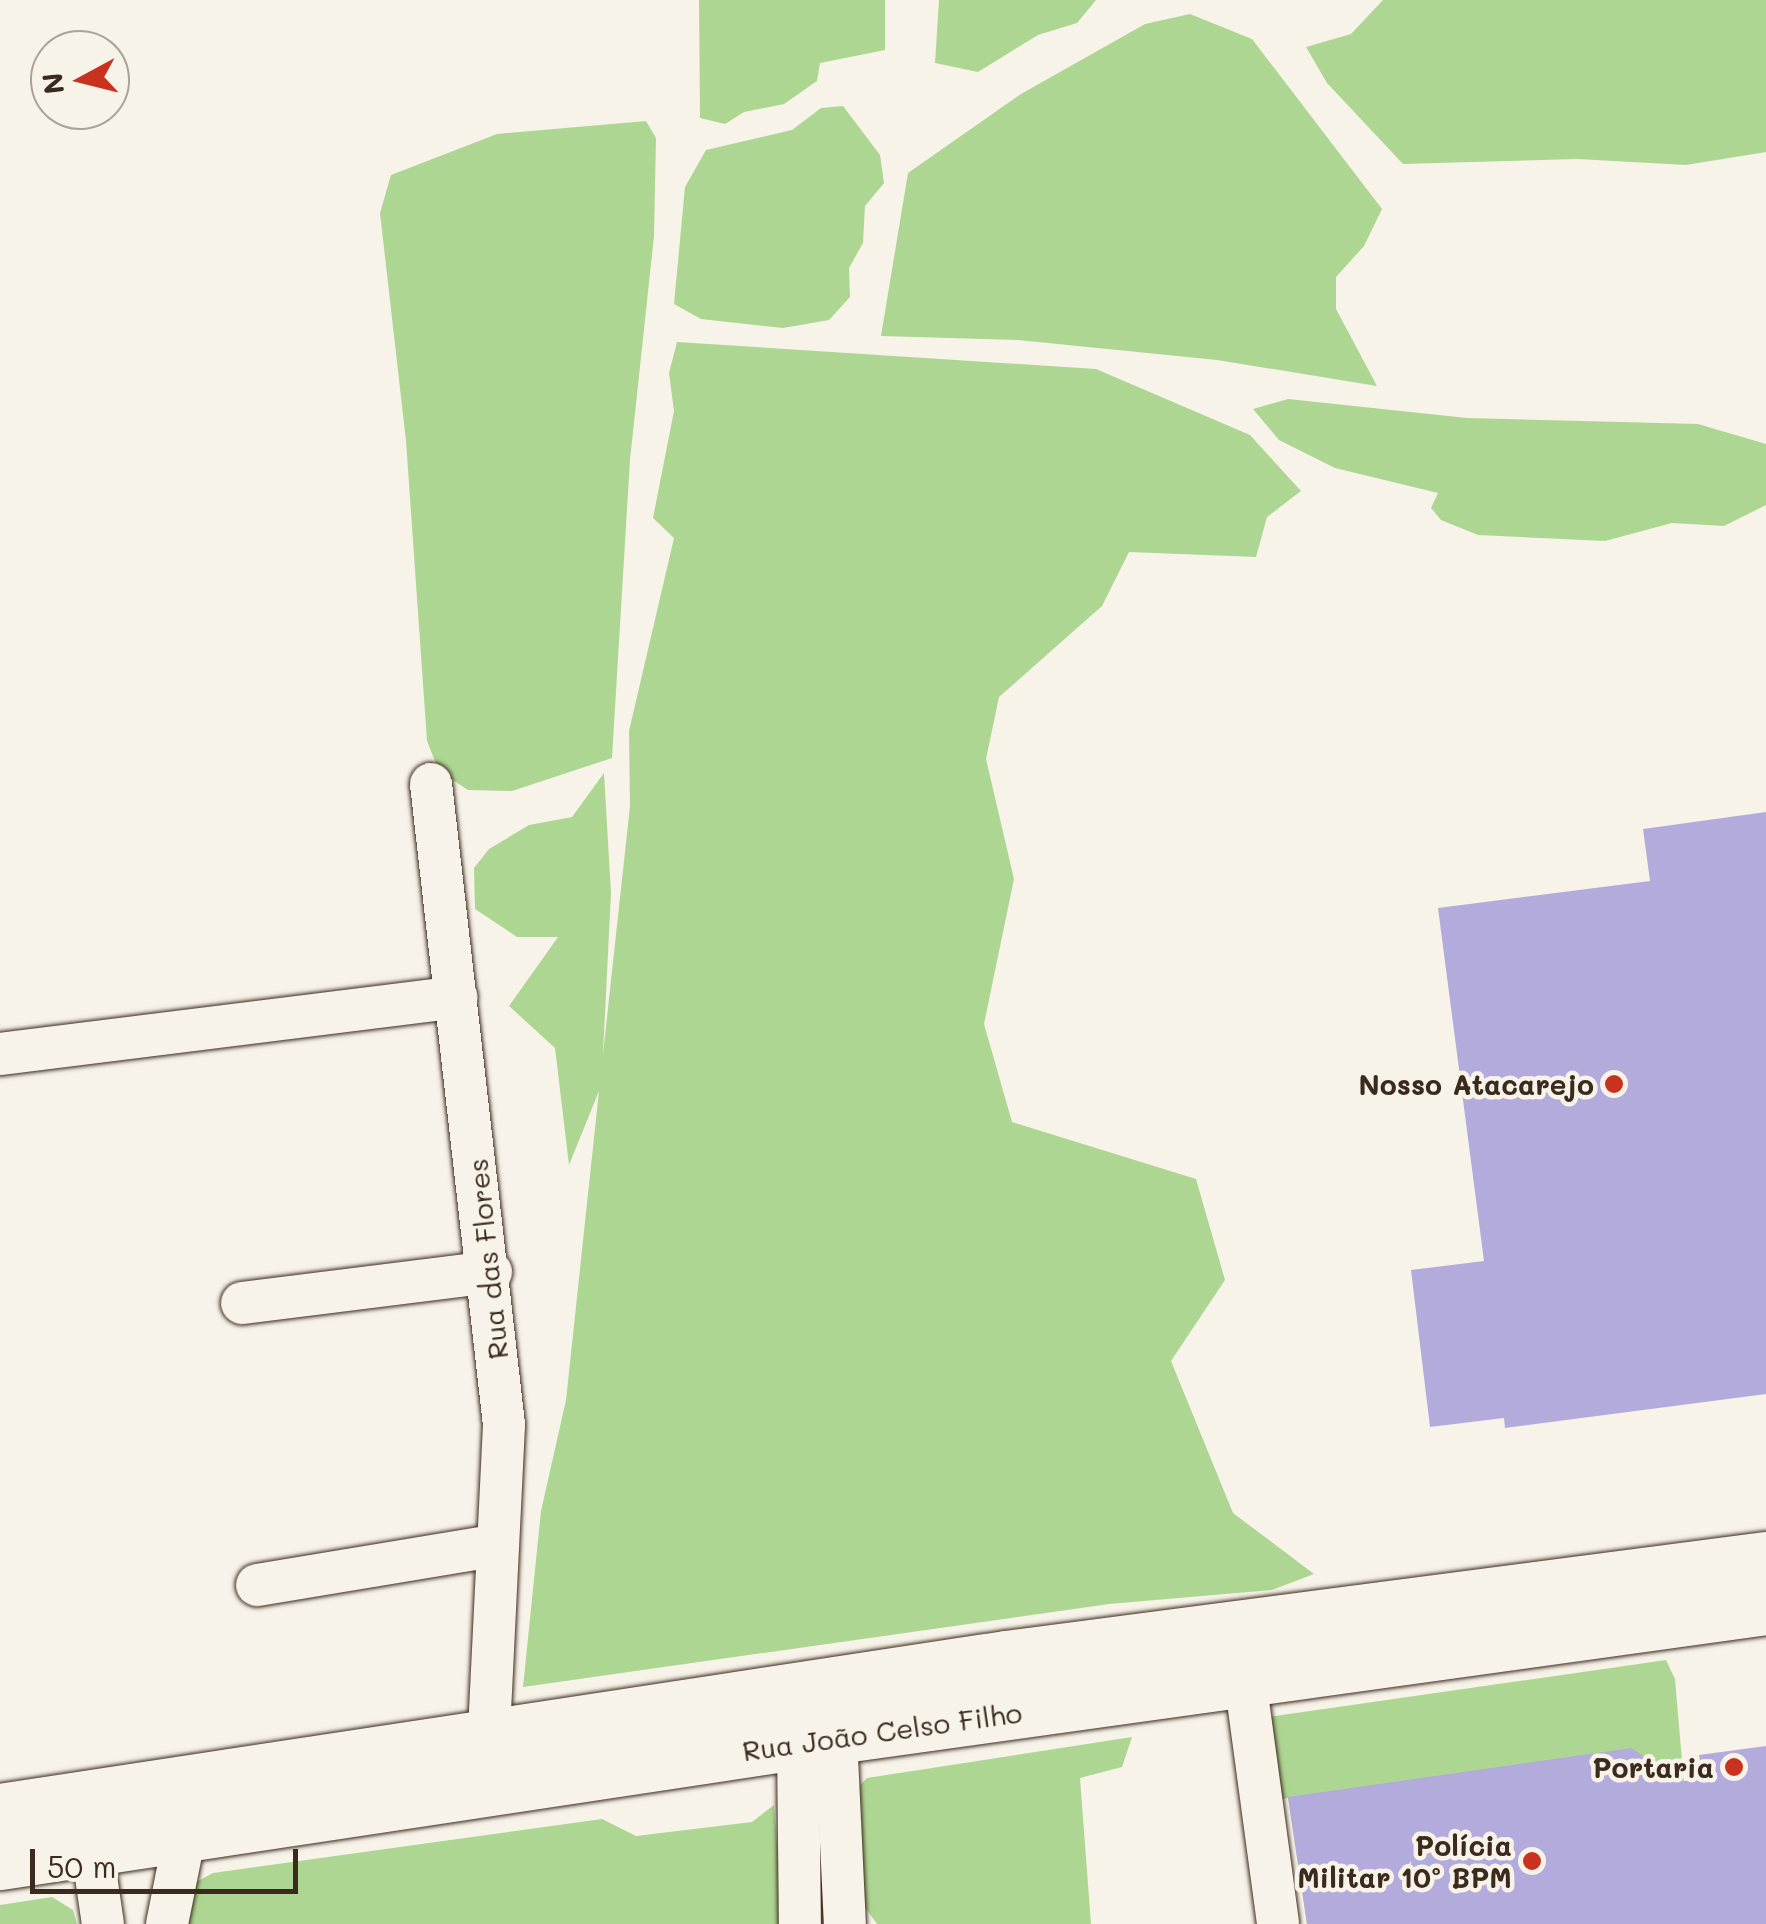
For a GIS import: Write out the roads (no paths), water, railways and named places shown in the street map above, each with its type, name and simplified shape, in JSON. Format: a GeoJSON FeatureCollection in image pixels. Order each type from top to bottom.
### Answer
{"type":"FeatureCollection","features":[{"type":"Feature","properties":{"kind":"main road","name":"Rua João Celso Filho"},"geometry":{"type":"LineString","coordinates":[[0,1811],[1006,1658],[1766,1559]]}},
{"type":"Feature","properties":{"kind":"main road","name":"Rua João Celso Filho"},"geometry":{"type":"LineString","coordinates":[[0,1862],[1245,1678],[1766,1607]]}},
{"type":"Feature","properties":{"kind":"street","name":"Rua das Flores"},"geometry":{"type":"LineString","coordinates":[[431,784],[491,1272],[504,1425],[488,1737]]}},
{"type":"Feature","properties":{"kind":"street"},"geometry":{"type":"LineString","coordinates":[[0,1054],[456,997]]}},
{"type":"Feature","properties":{"kind":"street"},"geometry":{"type":"LineString","coordinates":[[242,1302],[491,1272]]}},
{"type":"Feature","properties":{"kind":"street"},"geometry":{"type":"LineString","coordinates":[[257,1584],[498,1545]]}},
{"type":"Feature","properties":{"kind":"street"},"geometry":{"type":"LineString","coordinates":[[1245,1678],[1278,1924]]}},
{"type":"Feature","properties":{"kind":"street"},"geometry":{"type":"LineString","coordinates":[[817,1740],[843,1882],[845,1924]]}},
{"type":"Feature","properties":{"kind":"street"},"geometry":{"type":"LineString","coordinates":[[800,1924],[817,1740]]}},
{"type":"Feature","properties":{"kind":"street"},"geometry":{"type":"LineString","coordinates":[[167,1924],[185,1834]]}},
{"type":"Feature","properties":{"kind":"street"},"geometry":{"type":"LineString","coordinates":[[92,1849],[103,1924]]}},
{"type":"Feature","properties":{"kind":"street"},"geometry":{"type":"LineString","coordinates":[[843,1882],[870,1924]]}},
{"type":"Feature","properties":{"kind":"place","name":"Nosso Atacarejo"},"geometry":{"type":"Point","coordinates":[1614,1084]}},
{"type":"Feature","properties":{"kind":"place","name":"Portaria"},"geometry":{"type":"Point","coordinates":[1734,1767]}},
{"type":"Feature","properties":{"kind":"place","name":"Polícia Militar 10º BPM"},"geometry":{"type":"Point","coordinates":[1532,1861]}}]}
